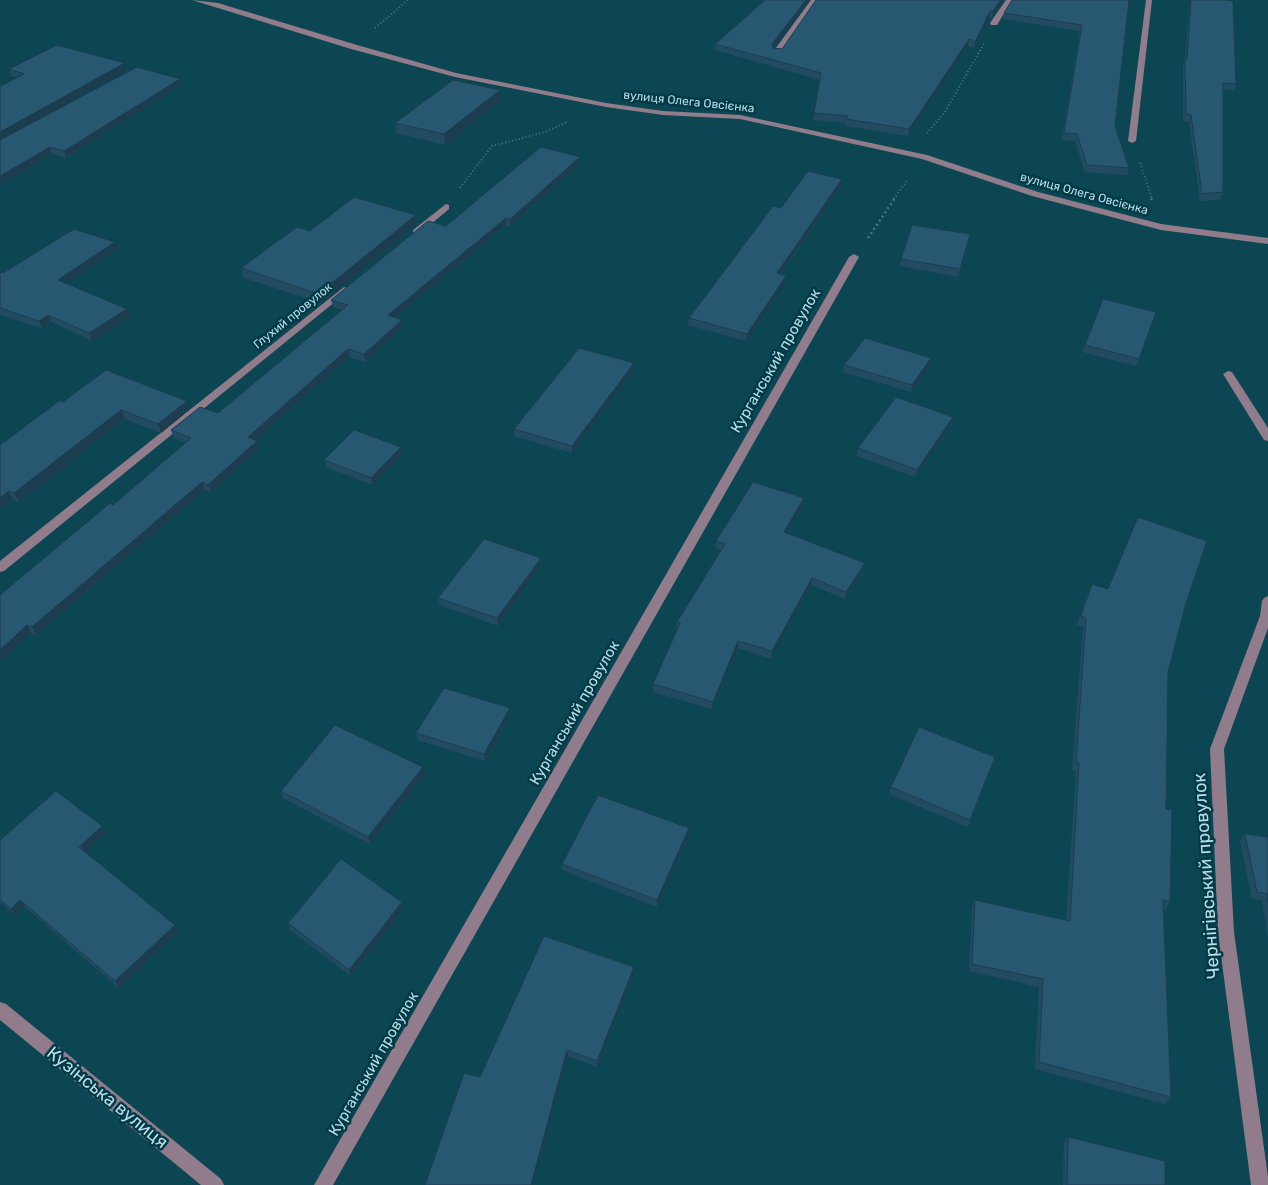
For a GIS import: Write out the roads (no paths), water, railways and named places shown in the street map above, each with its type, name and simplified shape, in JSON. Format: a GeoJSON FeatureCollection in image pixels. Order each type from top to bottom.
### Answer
{"type":"FeatureCollection","features":[{"type":"Feature","properties":{"kind":"street","name":"вулиця Олега Овсієнка"},"geometry":{"type":"LineString","coordinates":[[196,0],[216,4],[455,75],[606,105],[663,113],[740,117],[924,157],[1035,194],[1161,227],[1268,241]]}},
{"type":"Feature","properties":{"kind":"street"},"geometry":{"type":"LineString","coordinates":[[777,52],[814,0]]}},
{"type":"Feature","properties":{"kind":"street"},"geometry":{"type":"LineString","coordinates":[[994,23],[1009,0]]}},
{"type":"Feature","properties":{"kind":"street"},"geometry":{"type":"LineString","coordinates":[[1132,141],[1149,0]]}},
{"type":"Feature","properties":{"kind":"street"},"geometry":{"type":"LineString","coordinates":[[408,238],[446,207]]}},
{"type":"Feature","properties":{"kind":"street","name":"Курганський провулок"},"geometry":{"type":"LineString","coordinates":[[323,1185],[854,257]]}},
{"type":"Feature","properties":{"kind":"street","name":"Глухий провулок"},"geometry":{"type":"LineString","coordinates":[[0,568],[179,426],[354,282]]}},
{"type":"Feature","properties":{"kind":"street"},"geometry":{"type":"LineString","coordinates":[[1228,374],[1268,437]]}},
{"type":"Feature","properties":{"kind":"street","name":"Чернігівський провулок"},"geometry":{"type":"LineString","coordinates":[[1260,1185],[1226,932],[1217,749],[1266,616],[1268,601]]}},
{"type":"Feature","properties":{"kind":"street","name":"Кузінська вулиця"},"geometry":{"type":"LineString","coordinates":[[0,1010],[215,1185]]}}]}
